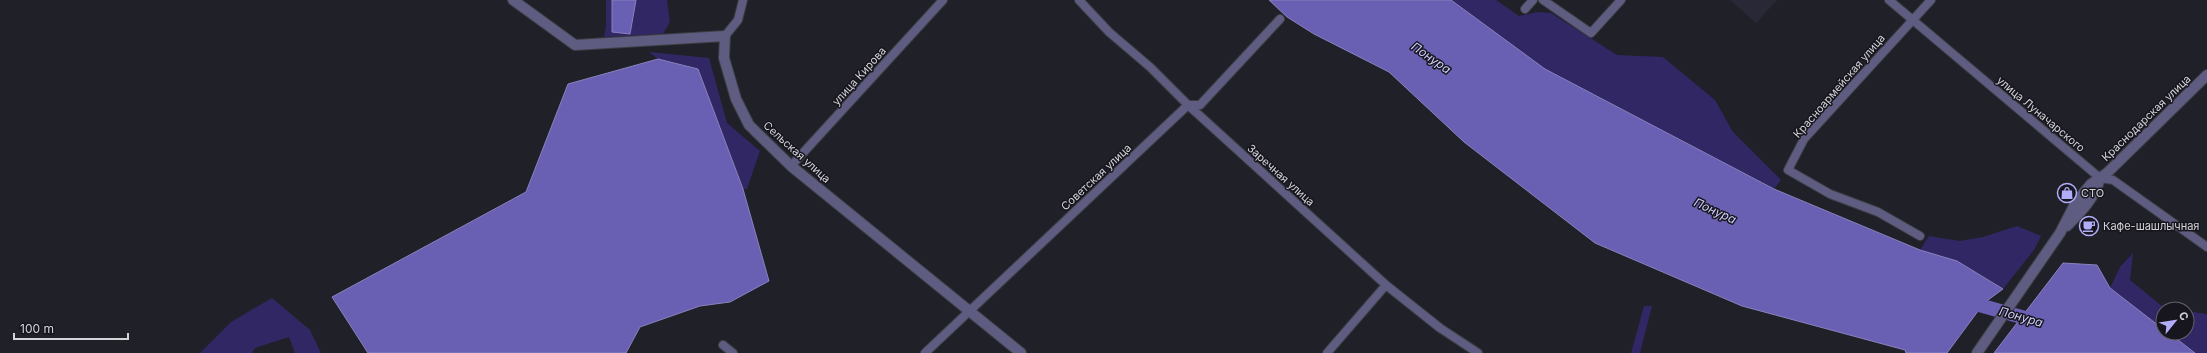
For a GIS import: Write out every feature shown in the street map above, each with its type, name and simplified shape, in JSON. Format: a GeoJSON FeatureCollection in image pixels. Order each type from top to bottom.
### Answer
{"type":"FeatureCollection","features":[{"type":"Feature","properties":{"kind":"street"},"geometry":{"type":"LineString","coordinates":[[513,0],[575,45],[725,36],[738,20],[743,0]]}},
{"type":"Feature","properties":{"kind":"street","name":"улица Кирова"},"geometry":{"type":"LineString","coordinates":[[791,166],[943,0]]}},
{"type":"Feature","properties":{"kind":"street","name":"Заречная улица"},"geometry":{"type":"LineString","coordinates":[[1079,0],[1109,32],[1150,66],[1188,105],[1386,285],[1440,328],[1478,353]]}},
{"type":"Feature","properties":{"kind":"street"},"geometry":{"type":"LineString","coordinates":[[1525,9],[1533,0]]}},
{"type":"Feature","properties":{"kind":"street"},"geometry":{"type":"LineString","coordinates":[[1543,0],[1591,33],[1621,0]]}},
{"type":"Feature","properties":{"kind":"street","name":"улица Луначарского"},"geometry":{"type":"LineString","coordinates":[[1889,0],[2100,178],[2113,180],[2207,246]]}},
{"type":"Feature","properties":{"kind":"street","name":"Красноармейская улица"},"geometry":{"type":"LineString","coordinates":[[1920,236],[1878,212],[1830,194],[1788,170],[1804,139],[1931,0]]}},
{"type":"Feature","properties":{"kind":"street","name":"Советская улица"},"geometry":{"type":"LineString","coordinates":[[925,353],[1188,105],[1200,105],[1280,19]]}},
{"type":"Feature","properties":{"kind":"street","name":"Сельская улица"},"geometry":{"type":"LineString","coordinates":[[725,36],[724,58],[736,98],[749,125],[791,166],[1021,353]]}},
{"type":"Feature","properties":{"kind":"street","name":"Краснодарская улица"},"geometry":{"type":"LineString","coordinates":[[1977,353],[2060,234],[2085,208],[2098,189],[2100,178],[2207,76]]}},
{"type":"Feature","properties":{"kind":"street"},"geometry":{"type":"LineString","coordinates":[[1327,353],[1386,285]]}},
{"type":"Feature","properties":{"kind":"street"},"geometry":{"type":"LineString","coordinates":[[723,345],[733,353]]}},
{"type":"Feature","properties":{"kind":"shaded area"},"geometry":{"type":"Polygon","coordinates":[[[606,0],[612,0],[612,32],[630,33],[636,0],[667,0],[670,22],[663,34],[604,37],[606,27],[606,0]]]}},
{"type":"Feature","properties":{"kind":"shaded area"},"geometry":{"type":"Polygon","coordinates":[[[1451,0],[1496,0],[1519,16],[1537,12],[1551,13],[1617,55],[1663,57],[1715,100],[1733,132],[1781,180],[1774,189],[1545,69],[1451,0]]]}},
{"type":"Feature","properties":{"kind":"shaded area"},"geometry":{"type":"Polygon","coordinates":[[[1730,0],[1777,0],[1756,23],[1730,0]]]}},
{"type":"Feature","properties":{"kind":"shaded area"},"geometry":{"type":"Polygon","coordinates":[[[649,52],[709,58],[727,123],[760,151],[747,189],[743,189],[698,69],[658,59],[649,52]]]}},
{"type":"Feature","properties":{"kind":"shaded area"},"geometry":{"type":"Polygon","coordinates":[[[2017,226],[2041,236],[2034,250],[2003,289],[1957,261],[1920,250],[1929,236],[1960,241],[1983,237],[2017,226]]]}},
{"type":"Feature","properties":{"kind":"shaded area"},"geometry":{"type":"Polygon","coordinates":[[[2133,253],[2130,280],[2156,301],[2155,323],[2110,288],[2120,267],[2133,253]]]}},
{"type":"Feature","properties":{"kind":"shaded area"},"geometry":{"type":"Polygon","coordinates":[[[272,298],[310,330],[321,353],[295,353],[289,337],[255,348],[252,353],[200,353],[231,322],[272,298]]]}},
{"type":"Feature","properties":{"kind":"shaded area"},"geometry":{"type":"Polygon","coordinates":[[[1644,306],[1652,306],[1640,353],[1631,353],[1644,306]]]}},
{"type":"Feature","properties":{"kind":"shaded area"},"geometry":{"type":"Polygon","coordinates":[[[2195,312],[2207,314],[2207,353],[2195,353],[2179,341],[2195,341],[2195,312]]]}},
{"type":"Feature","properties":{"kind":"water"},"geometry":{"type":"Polygon","coordinates":[[[612,0],[636,0],[630,34],[612,32],[612,0]]]}},
{"type":"Feature","properties":{"kind":"water"},"geometry":{"type":"Polygon","coordinates":[[[1269,0],[1451,0],[1545,69],[1774,189],[1920,250],[1957,261],[2003,289],[1984,303],[1947,353],[1906,353],[1905,350],[1742,306],[1595,243],[1464,142],[1389,72],[1314,34],[1287,17],[1269,0]]]}},
{"type":"Feature","properties":{"kind":"water"},"geometry":{"type":"Polygon","coordinates":[[[658,59],[698,69],[743,189],[769,281],[730,302],[700,306],[640,327],[626,353],[368,353],[332,297],[526,192],[568,84],[658,59]]]}},
{"type":"Feature","properties":{"kind":"water"},"geometry":{"type":"Polygon","coordinates":[[[2063,263],[2097,265],[2110,288],[2155,323],[2155,341],[2179,341],[2195,353],[1994,353],[2063,263]]]}},
{"type":"Feature","properties":{"kind":"waterway","name":"Понура"},"geometry":{"type":"LineString","coordinates":[[1965,301],[2039,322]]}},
{"type":"Feature","properties":{"kind":"place","name":"СТО"},"geometry":{"type":"Point","coordinates":[2067,193]}},
{"type":"Feature","properties":{"kind":"place","name":"Кафе-шашлычная"},"geometry":{"type":"Point","coordinates":[2089,226]}}]}
